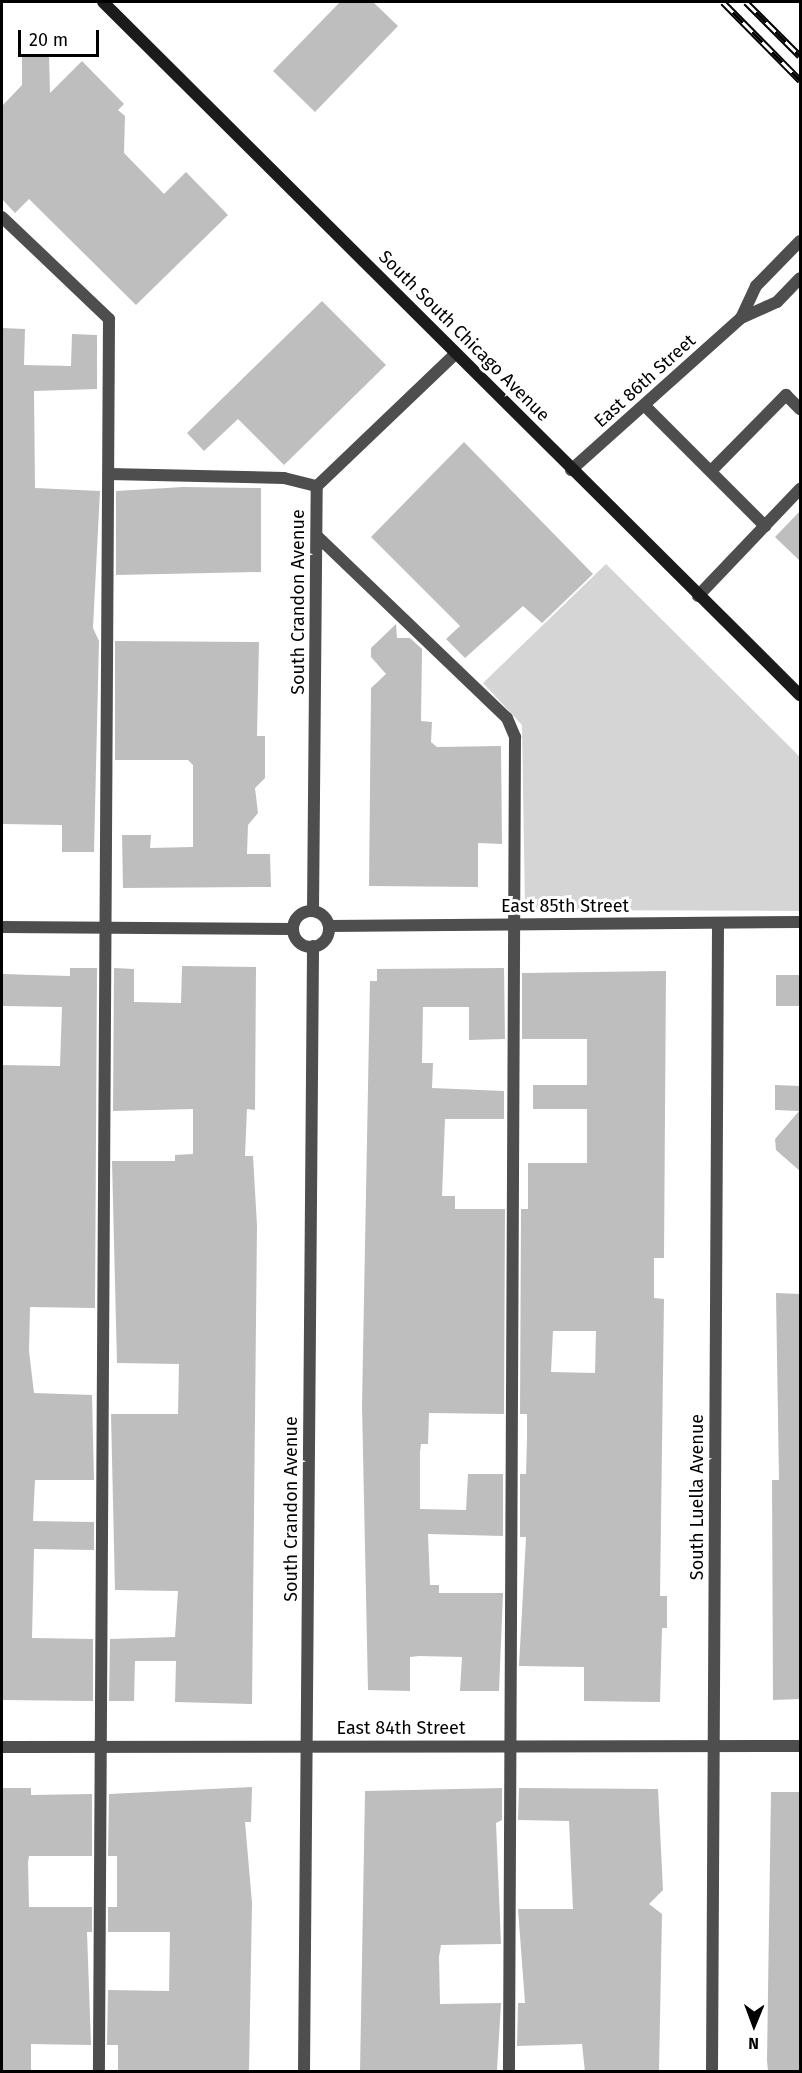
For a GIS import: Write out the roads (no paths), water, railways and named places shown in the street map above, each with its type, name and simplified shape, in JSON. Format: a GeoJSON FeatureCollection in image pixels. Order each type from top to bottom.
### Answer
{"type":"FeatureCollection","features":[{"type":"Feature","properties":{"kind":"main road","name":"South South Chicago Avenue"},"geometry":{"type":"LineString","coordinates":[[103,2],[571,470],[801,695]]}},
{"type":"Feature","properties":{"kind":"street"},"geometry":{"type":"LineString","coordinates":[[2,217],[108,319],[110,474],[105,927],[99,2072]]}},
{"type":"Feature","properties":{"kind":"street","name":"East 86th Street"},"geometry":{"type":"LineString","coordinates":[[741,318],[756,286],[801,241]]}},
{"type":"Feature","properties":{"kind":"street","name":"East 86th Street"},"geometry":{"type":"LineString","coordinates":[[571,470],[741,318],[777,302],[801,278]]}},
{"type":"Feature","properties":{"kind":"street","name":"South Crandon Avenue"},"geometry":{"type":"LineString","coordinates":[[313,911],[317,486],[456,353]]}},
{"type":"Feature","properties":{"kind":"street"},"geometry":{"type":"LineString","coordinates":[[711,471],[786,395],[801,409]]}},
{"type":"Feature","properties":{"kind":"street"},"geometry":{"type":"LineString","coordinates":[[645,406],[765,526]]}},
{"type":"Feature","properties":{"kind":"street"},"geometry":{"type":"LineString","coordinates":[[110,474],[284,478],[317,486]]}},
{"type":"Feature","properties":{"kind":"street"},"geometry":{"type":"LineString","coordinates":[[698,596],[801,489]]}},
{"type":"Feature","properties":{"kind":"street"},"geometry":{"type":"LineString","coordinates":[[317,536],[513,728],[515,924],[509,2072]]}},
{"type":"Feature","properties":{"kind":"street"},"geometry":{"type":"LineString","coordinates":[[313,911],[329,926],[323,942],[313,946],[298,940],[293,929],[301,914],[313,911]]}},
{"type":"Feature","properties":{"kind":"street","name":"East 85th Street"},"geometry":{"type":"LineString","coordinates":[[329,926],[801,922]]}},
{"type":"Feature","properties":{"kind":"street","name":"South Luella Avenue"},"geometry":{"type":"LineString","coordinates":[[712,2072],[718,923]]}},
{"type":"Feature","properties":{"kind":"street"},"geometry":{"type":"LineString","coordinates":[[2,927],[293,929]]}},
{"type":"Feature","properties":{"kind":"street","name":"South Crandon Avenue"},"geometry":{"type":"LineString","coordinates":[[304,2072],[313,946]]}},
{"type":"Feature","properties":{"kind":"street","name":"East 84th Street"},"geometry":{"type":"LineString","coordinates":[[2,1747],[801,1746]]}},
{"type":"Feature","properties":{"kind":"railway"},"geometry":{"type":"LineString","coordinates":[[723,2],[800,80]]}},
{"type":"Feature","properties":{"kind":"railway"},"geometry":{"type":"LineString","coordinates":[[746,2],[800,56]]}}]}
